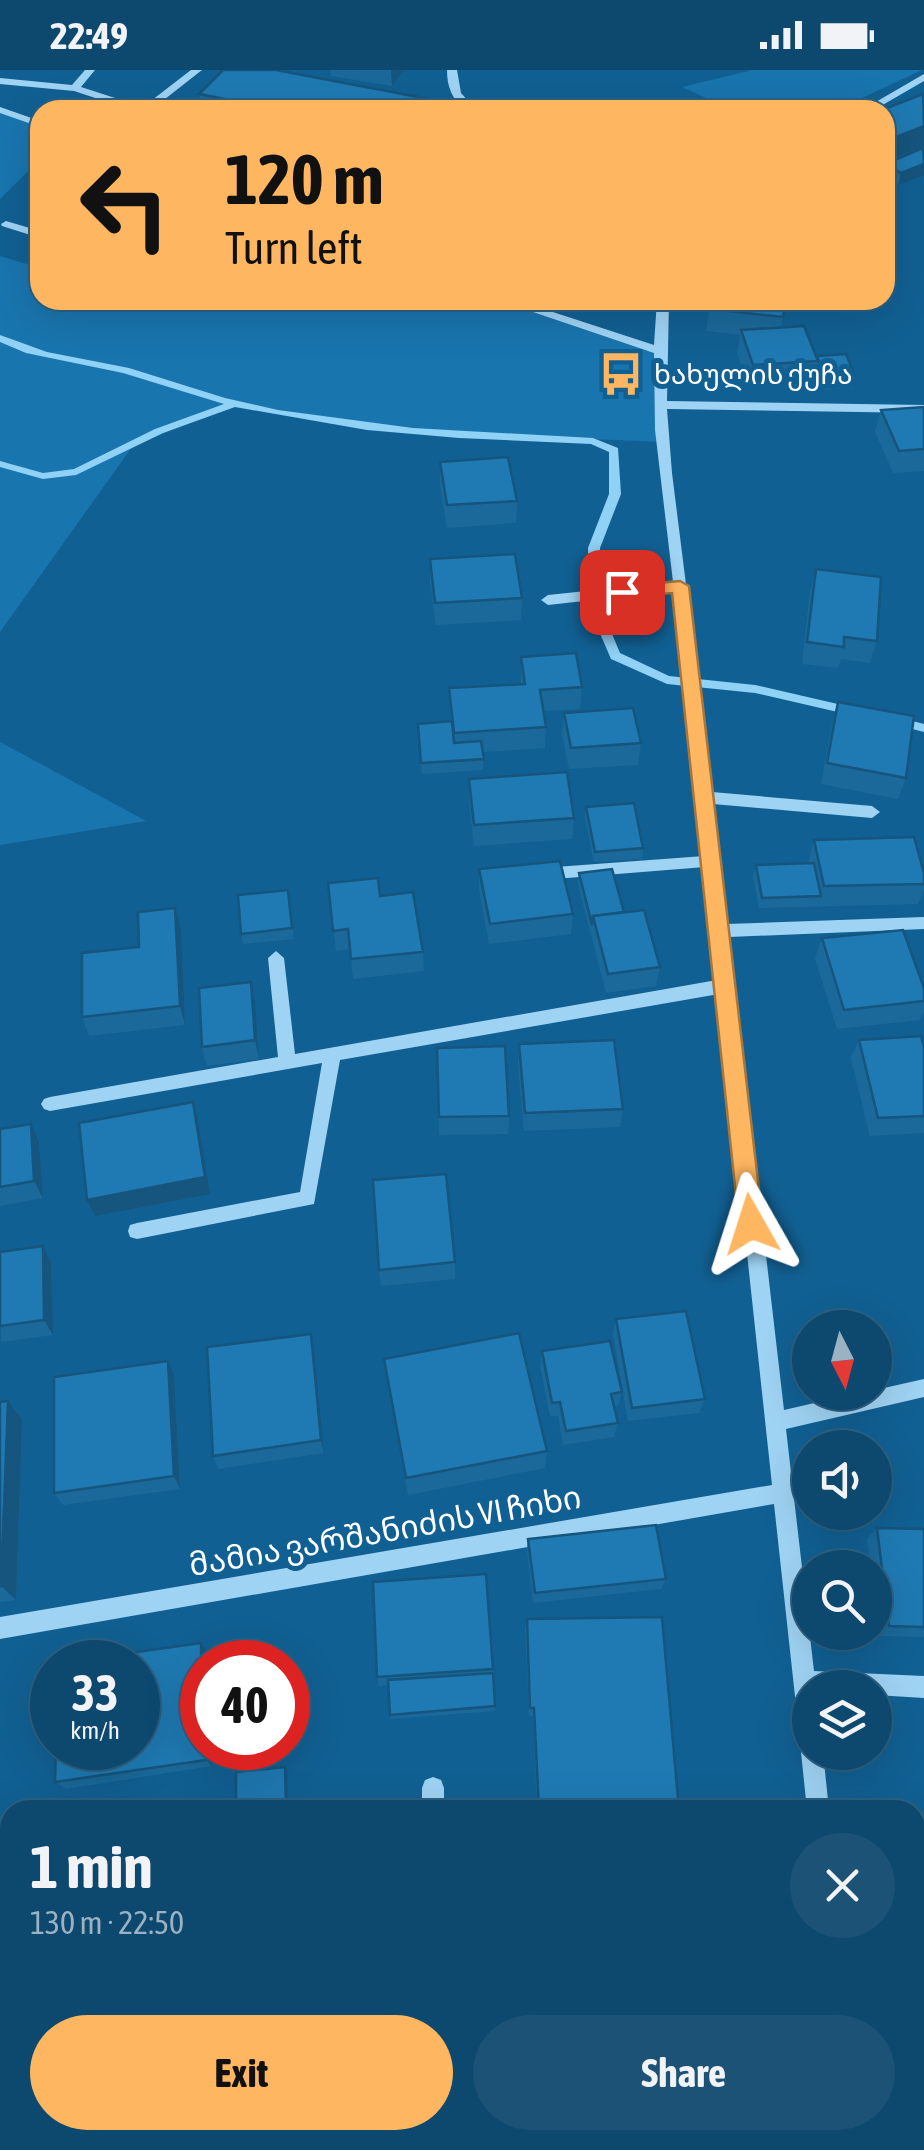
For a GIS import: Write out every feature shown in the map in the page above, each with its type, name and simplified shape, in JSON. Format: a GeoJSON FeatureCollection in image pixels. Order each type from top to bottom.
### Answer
{"type":"FeatureCollection","features":[{"type":"Feature","properties":{"kind":"street"},"geometry":{"type":"LineString","coordinates":[[75,88],[90,70]]}},
{"type":"Feature","properties":{"kind":"street"},"geometry":{"type":"LineString","coordinates":[[157,100],[196,70]]}},
{"type":"Feature","properties":{"kind":"street"},"geometry":{"type":"LineString","coordinates":[[452,70],[451,85],[460,100]]}},
{"type":"Feature","properties":{"kind":"street"},"geometry":{"type":"LineString","coordinates":[[884,100],[924,77]]}},
{"type":"Feature","properties":{"kind":"street"},"geometry":{"type":"LineString","coordinates":[[0,81],[75,88],[113,100]]}},
{"type":"Feature","properties":{"kind":"street"},"geometry":{"type":"LineString","coordinates":[[0,110],[30,120]]}},
{"type":"Feature","properties":{"kind":"street"},"geometry":{"type":"LineString","coordinates":[[6,224],[30,231]]}},
{"type":"Feature","properties":{"kind":"street"},"geometry":{"type":"LineString","coordinates":[[535,310],[658,350]]}},
{"type":"Feature","properties":{"kind":"street"},"geometry":{"type":"LineString","coordinates":[[662,310],[658,350],[660,405],[803,1670]]}},
{"type":"Feature","properties":{"kind":"street"},"geometry":{"type":"LineString","coordinates":[[660,405],[924,409]]}},
{"type":"Feature","properties":{"kind":"street"},"geometry":{"type":"LineString","coordinates":[[548,600],[680,586]]}},
{"type":"Feature","properties":{"kind":"street"},"geometry":{"type":"LineString","coordinates":[[703,797],[872,812]]}},
{"type":"Feature","properties":{"kind":"street"},"geometry":{"type":"LineString","coordinates":[[520,876],[710,861]]}},
{"type":"Feature","properties":{"kind":"street"},"geometry":{"type":"LineString","coordinates":[[718,931],[924,923]]}},
{"type":"Feature","properties":{"kind":"street"},"geometry":{"type":"LineString","coordinates":[[276,958],[288,1063]]}},
{"type":"Feature","properties":{"kind":"street"},"geometry":{"type":"LineString","coordinates":[[50,1104],[724,986]]}},
{"type":"Feature","properties":{"kind":"street"},"geometry":{"type":"LineString","coordinates":[[137,1231],[308,1198],[332,1055]]}},
{"type":"Feature","properties":{"kind":"street"},"geometry":{"type":"LineString","coordinates":[[773,1422],[924,1388]]}},
{"type":"Feature","properties":{"kind":"street","name":"მამია ვარშანიძის VI ჩიხი"},"geometry":{"type":"LineString","coordinates":[[0,1628],[781,1493]]}},
{"type":"Feature","properties":{"kind":"street"},"geometry":{"type":"LineString","coordinates":[[892,1685],[924,1687]]}},
{"type":"Feature","properties":{"kind":"street"},"geometry":{"type":"LineString","coordinates":[[814,1770],[817,1800]]}},
{"type":"Feature","properties":{"kind":"shaded area"},"geometry":{"type":"Polygon","coordinates":[[[753,70],[922,70],[858,100],[710,100],[682,87],[753,70]]]}},
{"type":"Feature","properties":{"kind":"shaded area"},"geometry":{"type":"Polygon","coordinates":[[[0,110],[30,120],[30,169],[0,199],[0,110]]]}},
{"type":"Feature","properties":{"kind":"shaded area"},"geometry":{"type":"Polygon","coordinates":[[[0,256],[30,265],[30,310],[535,310],[658,350],[664,442],[437,433],[234,404],[132,447],[0,632],[0,256]]]}},
{"type":"Feature","properties":{"kind":"shaded area"},"geometry":{"type":"Polygon","coordinates":[[[0,742],[146,821],[0,845],[0,742]]]}},
{"type":"Feature","properties":{"kind":"building"},"geometry":{"type":"Polygon","coordinates":[[[223,70],[276,70],[434,100],[230,100],[199,94],[223,70]]]}},
{"type":"Feature","properties":{"kind":"building"},"geometry":{"type":"Polygon","coordinates":[[[923,94],[924,126],[895,137],[895,105],[923,94]]]}},
{"type":"Feature","properties":{"kind":"building"},"geometry":{"type":"Polygon","coordinates":[[[923,148],[924,164],[901,173],[895,170],[895,160],[923,148]]]}},
{"type":"Feature","properties":{"kind":"building"},"geometry":{"type":"Polygon","coordinates":[[[719,310],[784,310],[783,317],[719,310]]]}},
{"type":"Feature","properties":{"kind":"building"},"geometry":{"type":"Polygon","coordinates":[[[804,326],[818,361],[753,365],[741,330],[804,326]]]}},
{"type":"Feature","properties":{"kind":"building"},"geometry":{"type":"Polygon","coordinates":[[[846,354],[855,376],[825,378],[817,356],[846,354]]]}},
{"type":"Feature","properties":{"kind":"building"},"geometry":{"type":"Polygon","coordinates":[[[924,407],[924,449],[899,451],[881,410],[924,407]]]}},
{"type":"Feature","properties":{"kind":"building"},"geometry":{"type":"Polygon","coordinates":[[[508,457],[517,501],[447,505],[440,462],[508,457]]]}},
{"type":"Feature","properties":{"kind":"building"},"geometry":{"type":"Polygon","coordinates":[[[515,554],[522,598],[435,603],[430,559],[515,554]]]}},
{"type":"Feature","properties":{"kind":"building"},"geometry":{"type":"Polygon","coordinates":[[[816,569],[881,577],[877,641],[844,637],[844,647],[807,642],[816,569]]]}},
{"type":"Feature","properties":{"kind":"building"},"geometry":{"type":"Polygon","coordinates":[[[576,653],[582,687],[540,690],[546,727],[454,733],[449,688],[525,684],[521,657],[576,653]]]}},
{"type":"Feature","properties":{"kind":"building"},"geometry":{"type":"Polygon","coordinates":[[[838,702],[914,716],[906,778],[827,763],[838,702]]]}},
{"type":"Feature","properties":{"kind":"building"},"geometry":{"type":"Polygon","coordinates":[[[633,708],[641,743],[571,748],[564,713],[633,708]]]}},
{"type":"Feature","properties":{"kind":"building"},"geometry":{"type":"Polygon","coordinates":[[[452,721],[454,743],[481,741],[484,759],[421,763],[418,724],[452,721]]]}},
{"type":"Feature","properties":{"kind":"building"},"geometry":{"type":"Polygon","coordinates":[[[567,772],[574,818],[474,825],[469,779],[567,772]]]}},
{"type":"Feature","properties":{"kind":"building"},"geometry":{"type":"Polygon","coordinates":[[[634,803],[643,848],[595,852],[586,807],[634,803]]]}},
{"type":"Feature","properties":{"kind":"building"},"geometry":{"type":"Polygon","coordinates":[[[914,837],[924,884],[824,886],[814,840],[914,837]]]}},
{"type":"Feature","properties":{"kind":"building"},"geometry":{"type":"Polygon","coordinates":[[[560,861],[573,914],[490,924],[479,869],[560,861]]]}},
{"type":"Feature","properties":{"kind":"building"},"geometry":{"type":"Polygon","coordinates":[[[814,863],[821,896],[762,898],[756,865],[814,863]]]}},
{"type":"Feature","properties":{"kind":"building"},"geometry":{"type":"Polygon","coordinates":[[[612,869],[624,912],[593,916],[592,925],[579,873],[612,869]]]}},
{"type":"Feature","properties":{"kind":"building"},"geometry":{"type":"Polygon","coordinates":[[[378,878],[380,896],[413,892],[423,952],[351,959],[348,929],[333,931],[328,883],[378,878]]]}},
{"type":"Feature","properties":{"kind":"building"},"geometry":{"type":"Polygon","coordinates":[[[288,890],[292,928],[241,934],[238,895],[288,890]]]}},
{"type":"Feature","properties":{"kind":"building"},"geometry":{"type":"Polygon","coordinates":[[[175,908],[180,1006],[82,1017],[82,953],[139,947],[138,912],[175,908]]]}},
{"type":"Feature","properties":{"kind":"building"},"geometry":{"type":"Polygon","coordinates":[[[644,910],[660,967],[608,974],[593,916],[644,910]]]}},
{"type":"Feature","properties":{"kind":"building"},"geometry":{"type":"Polygon","coordinates":[[[903,930],[924,988],[924,1001],[844,1010],[822,938],[903,930]]]}},
{"type":"Feature","properties":{"kind":"building"},"geometry":{"type":"Polygon","coordinates":[[[251,982],[255,1040],[202,1047],[199,988],[251,982]]]}},
{"type":"Feature","properties":{"kind":"building"},"geometry":{"type":"Polygon","coordinates":[[[921,1036],[924,1116],[878,1118],[859,1040],[921,1036]]]}},
{"type":"Feature","properties":{"kind":"building"},"geometry":{"type":"Polygon","coordinates":[[[614,1040],[623,1109],[525,1113],[519,1044],[614,1040]]]}},
{"type":"Feature","properties":{"kind":"building"},"geometry":{"type":"Polygon","coordinates":[[[505,1046],[509,1116],[439,1117],[437,1048],[505,1046]]]}},
{"type":"Feature","properties":{"kind":"building"},"geometry":{"type":"Polygon","coordinates":[[[193,1102],[205,1177],[87,1200],[79,1123],[193,1102]]]}},
{"type":"Feature","properties":{"kind":"building"},"geometry":{"type":"Polygon","coordinates":[[[31,1124],[34,1181],[0,1187],[0,1129],[31,1124]]]}},
{"type":"Feature","properties":{"kind":"building"},"geometry":{"type":"Polygon","coordinates":[[[446,1174],[455,1262],[379,1270],[373,1180],[446,1174]]]}},
{"type":"Feature","properties":{"kind":"building"},"geometry":{"type":"Polygon","coordinates":[[[43,1246],[44,1320],[0,1326],[0,1252],[43,1246]]]}},
{"type":"Feature","properties":{"kind":"building"},"geometry":{"type":"Polygon","coordinates":[[[686,1311],[705,1399],[632,1408],[616,1319],[686,1311]]]}},
{"type":"Feature","properties":{"kind":"building"},"geometry":{"type":"Polygon","coordinates":[[[519,1333],[547,1451],[406,1478],[384,1359],[519,1333]]]}},
{"type":"Feature","properties":{"kind":"building"},"geometry":{"type":"Polygon","coordinates":[[[311,1334],[321,1440],[213,1456],[207,1347],[311,1334]]]}},
{"type":"Feature","properties":{"kind":"building"},"geometry":{"type":"Polygon","coordinates":[[[610,1341],[622,1392],[611,1394],[618,1423],[566,1431],[560,1402],[552,1403],[542,1351],[610,1341]]]}},
{"type":"Feature","properties":{"kind":"building"},"geometry":{"type":"Polygon","coordinates":[[[168,1361],[174,1476],[54,1493],[54,1377],[168,1361]]]}},
{"type":"Feature","properties":{"kind":"building"},"geometry":{"type":"Polygon","coordinates":[[[8,1401],[1,1586],[0,1586],[0,1402],[8,1401]]]}},
{"type":"Feature","properties":{"kind":"building"},"geometry":{"type":"Polygon","coordinates":[[[656,1525],[666,1579],[535,1593],[528,1539],[656,1525]]]}},
{"type":"Feature","properties":{"kind":"building"},"geometry":{"type":"Polygon","coordinates":[[[924,1529],[924,1627],[892,1626],[892,1550],[880,1550],[877,1530],[924,1529]]]}},
{"type":"Feature","properties":{"kind":"building"},"geometry":{"type":"Polygon","coordinates":[[[486,1574],[493,1669],[377,1677],[373,1582],[486,1574]]]}},
{"type":"Feature","properties":{"kind":"building"},"geometry":{"type":"Polygon","coordinates":[[[662,1617],[678,1800],[539,1800],[527,1619],[662,1617]]]}},
{"type":"Feature","properties":{"kind":"building"},"geometry":{"type":"Polygon","coordinates":[[[180,1646],[180,1764],[160,1767],[160,1649],[180,1646]]]}},
{"type":"Feature","properties":{"kind":"building"},"geometry":{"type":"Polygon","coordinates":[[[493,1673],[495,1706],[390,1715],[388,1680],[493,1673]]]}},
{"type":"Feature","properties":{"kind":"building"},"geometry":{"type":"Polygon","coordinates":[[[55,1770],[137,1770],[55,1782],[55,1770]]]}},
{"type":"Feature","properties":{"kind":"building"},"geometry":{"type":"Polygon","coordinates":[[[285,1770],[286,1800],[236,1800],[236,1772],[285,1770]]]}},
{"type":"Feature","properties":{"kind":"waterway"},"geometry":{"type":"LineString","coordinates":[[0,338],[45,355],[125,370],[278,413],[413,431],[593,441],[614,450],[615,494],[594,548],[596,610],[615,656],[667,680],[755,689],[855,712]]}},
{"type":"Feature","properties":{"kind":"waterway"},"geometry":{"type":"LineString","coordinates":[[0,464],[43,476],[76,472],[159,431],[234,404]]}},
{"type":"Feature","properties":{"kind":"waterway"},"geometry":{"type":"LineString","coordinates":[[897,721],[924,728]]}},
{"type":"Feature","properties":{"kind":"place","name":"ხახულის ქუჩა"},"geometry":{"type":"Point","coordinates":[621,374]}},
{"type":"Feature","properties":{"kind":"route"},"geometry":{"type":"LineString","coordinates":[[622,592],[680,586],[751,1224]]}}]}
